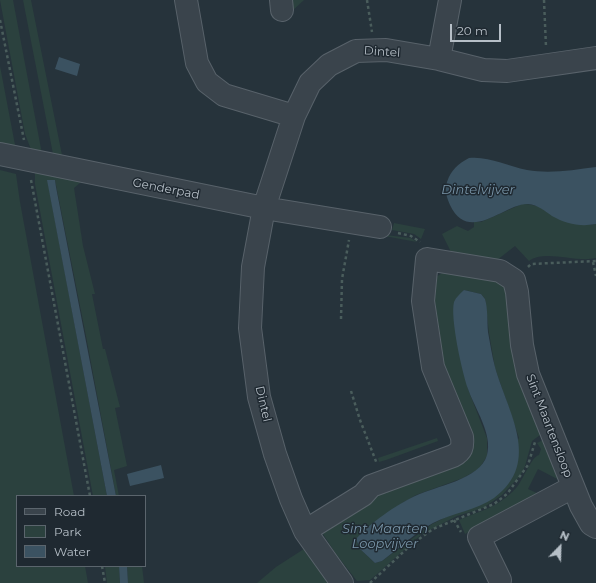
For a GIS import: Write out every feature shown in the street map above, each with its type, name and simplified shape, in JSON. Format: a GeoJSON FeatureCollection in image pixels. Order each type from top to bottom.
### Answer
{"type":"FeatureCollection","features":[{"type":"Feature","properties":{"kind":"street"},"geometry":{"type":"LineString","coordinates":[[186,0],[197,63],[207,82],[224,95],[294,116]]}},
{"type":"Feature","properties":{"kind":"street"},"geometry":{"type":"LineString","coordinates":[[439,59],[450,0]]}},
{"type":"Feature","properties":{"kind":"street","name":"Dintel"},"geometry":{"type":"LineString","coordinates":[[342,583],[305,532],[286,484],[259,397],[250,328],[253,267],[264,208],[294,116],[310,84],[329,65],[356,51],[386,50],[439,59],[483,70],[499,71],[596,58]]}},
{"type":"Feature","properties":{"kind":"street","name":"Genderpad"},"geometry":{"type":"LineString","coordinates":[[0,154],[264,208]]}},
{"type":"Feature","properties":{"kind":"street"},"geometry":{"type":"LineString","coordinates":[[264,208],[380,227]]}},
{"type":"Feature","properties":{"kind":"street"},"geometry":{"type":"LineString","coordinates":[[305,532],[363,495],[371,486],[453,456],[459,453],[463,446],[462,437],[432,367],[424,301],[427,259],[500,271],[514,280]]}},
{"type":"Feature","properties":{"kind":"street","name":"Sint Maartensloop"},"geometry":{"type":"LineString","coordinates":[[514,280],[517,292],[522,345],[528,374],[573,487],[591,524],[596,527]]}},
{"type":"Feature","properties":{"kind":"street"},"geometry":{"type":"LineString","coordinates":[[500,580],[479,538],[573,487]]}},
{"type":"Feature","properties":{"kind":"path"},"geometry":{"type":"LineString","coordinates":[[367,0],[375,50]]}},
{"type":"Feature","properties":{"kind":"path"},"geometry":{"type":"LineString","coordinates":[[544,0],[547,65]]}},
{"type":"Feature","properties":{"kind":"path"},"geometry":{"type":"LineString","coordinates":[[0,20],[90,495]]}},
{"type":"Feature","properties":{"kind":"path"},"geometry":{"type":"LineString","coordinates":[[341,319],[342,279],[352,223]]}},
{"type":"Feature","properties":{"kind":"path"},"geometry":{"type":"LineString","coordinates":[[380,227],[386,231],[411,236],[420,241],[427,259]]}},
{"type":"Feature","properties":{"kind":"path"},"geometry":{"type":"LineString","coordinates":[[514,280],[531,264],[594,261],[596,276]]}},
{"type":"Feature","properties":{"kind":"path"},"geometry":{"type":"LineString","coordinates":[[351,391],[360,420],[384,481]]}},
{"type":"Feature","properties":{"kind":"path"},"geometry":{"type":"LineString","coordinates":[[370,583],[412,544],[433,529],[494,504],[507,494],[528,465],[534,444],[537,440],[552,433]]}},
{"type":"Feature","properties":{"kind":"path"},"geometry":{"type":"LineString","coordinates":[[102,567],[105,583]]}},
{"type":"Feature","properties":{"kind":"green space"},"geometry":{"type":"Polygon","coordinates":[[[0,0],[13,0],[42,154],[50,155],[53,154],[23,0],[31,0],[63,160],[32,152],[25,134],[0,0]]]}},
{"type":"Feature","properties":{"kind":"green space"},"geometry":{"type":"Polygon","coordinates":[[[289,0],[304,0],[290,13],[289,0]]]}},
{"type":"Feature","properties":{"kind":"green space"},"geometry":{"type":"Polygon","coordinates":[[[0,66],[16,150],[0,145],[0,66]]]}},
{"type":"Feature","properties":{"kind":"green space"},"geometry":{"type":"Polygon","coordinates":[[[0,170],[16,174],[74,495],[16,495],[16,567],[85,567],[88,583],[0,583],[0,170]]]}},
{"type":"Feature","properties":{"kind":"green space"},"geometry":{"type":"Polygon","coordinates":[[[35,170],[86,178],[74,188],[83,246],[95,294],[92,294],[103,349],[105,349],[120,407],[115,408],[127,466],[114,470],[119,495],[116,495],[55,180],[48,183],[107,495],[93,495],[35,184],[35,170]]]}},
{"type":"Feature","properties":{"kind":"green space"},"geometry":{"type":"Polygon","coordinates":[[[522,204],[541,207],[577,222],[596,224],[596,258],[579,259],[543,256],[529,261],[515,246],[492,264],[453,256],[442,234],[457,226],[468,231],[474,227],[474,222],[481,222],[522,204]]]}},
{"type":"Feature","properties":{"kind":"green space"},"geometry":{"type":"Polygon","coordinates":[[[394,223],[425,229],[421,239],[414,234],[392,230],[394,223]]]}},
{"type":"Feature","properties":{"kind":"green space"},"geometry":{"type":"Polygon","coordinates":[[[368,233],[411,238],[417,242],[368,233]]]}},
{"type":"Feature","properties":{"kind":"green space"},"geometry":{"type":"Polygon","coordinates":[[[448,269],[501,279],[511,293],[548,429],[532,441],[525,466],[520,476],[502,495],[483,508],[457,516],[422,534],[370,580],[357,581],[336,554],[321,531],[376,495],[463,458],[442,362],[435,303],[431,303],[431,288],[436,288],[436,277],[448,269]],[[464,290],[454,303],[456,331],[468,389],[487,438],[487,456],[479,469],[463,478],[416,495],[401,504],[356,539],[360,549],[375,563],[382,561],[432,524],[454,513],[519,438],[495,368],[485,299],[481,294],[464,290]]]}},
{"type":"Feature","properties":{"kind":"green space"},"geometry":{"type":"Polygon","coordinates":[[[437,438],[438,441],[379,462],[378,458],[437,438]]]}},
{"type":"Feature","properties":{"kind":"green space"},"geometry":{"type":"Polygon","coordinates":[[[545,439],[561,481],[538,469],[528,489],[539,494],[465,534],[459,520],[490,508],[510,494],[517,487],[533,460],[539,455],[541,449],[537,443],[545,439]]]}},
{"type":"Feature","properties":{"kind":"green space"},"geometry":{"type":"Polygon","coordinates":[[[307,547],[329,583],[257,583],[276,567],[307,547]]]}},
{"type":"Feature","properties":{"kind":"green space"},"geometry":{"type":"Polygon","coordinates":[[[105,567],[119,567],[120,583],[107,583],[105,567]]]}},
{"type":"Feature","properties":{"kind":"green space"},"geometry":{"type":"Polygon","coordinates":[[[127,567],[142,567],[144,583],[128,583],[127,567]]]}},
{"type":"Feature","properties":{"kind":"water"},"geometry":{"type":"Polygon","coordinates":[[[59,57],[80,64],[77,76],[55,69],[59,57]]]}},
{"type":"Feature","properties":{"kind":"water","name":"Dintelvijver"},"geometry":{"type":"Polygon","coordinates":[[[469,158],[484,158],[527,170],[544,172],[596,167],[596,224],[579,225],[568,223],[552,216],[538,207],[528,204],[519,205],[488,219],[477,222],[467,222],[458,216],[450,205],[447,197],[446,185],[453,171],[458,165],[469,158]]]}},
{"type":"Feature","properties":{"kind":"water"},"geometry":{"type":"Polygon","coordinates":[[[47,180],[55,180],[116,495],[107,495],[47,180]]]}},
{"type":"Feature","properties":{"kind":"water","name":"Sint Maarten Loopvijver"},"geometry":{"type":"Polygon","coordinates":[[[464,290],[481,294],[485,299],[488,332],[494,363],[513,418],[517,436],[519,452],[517,469],[509,484],[494,498],[473,509],[433,523],[413,536],[382,561],[375,563],[360,549],[356,539],[368,527],[392,509],[415,496],[456,481],[476,471],[483,464],[487,455],[488,439],[468,389],[455,332],[453,310],[454,302],[464,290]]]}},
{"type":"Feature","properties":{"kind":"water"},"geometry":{"type":"Polygon","coordinates":[[[161,465],[164,478],[130,486],[127,474],[161,465]]]}},
{"type":"Feature","properties":{"kind":"water"},"geometry":{"type":"Polygon","coordinates":[[[119,567],[127,567],[128,583],[120,583],[119,567]]]}}]}
